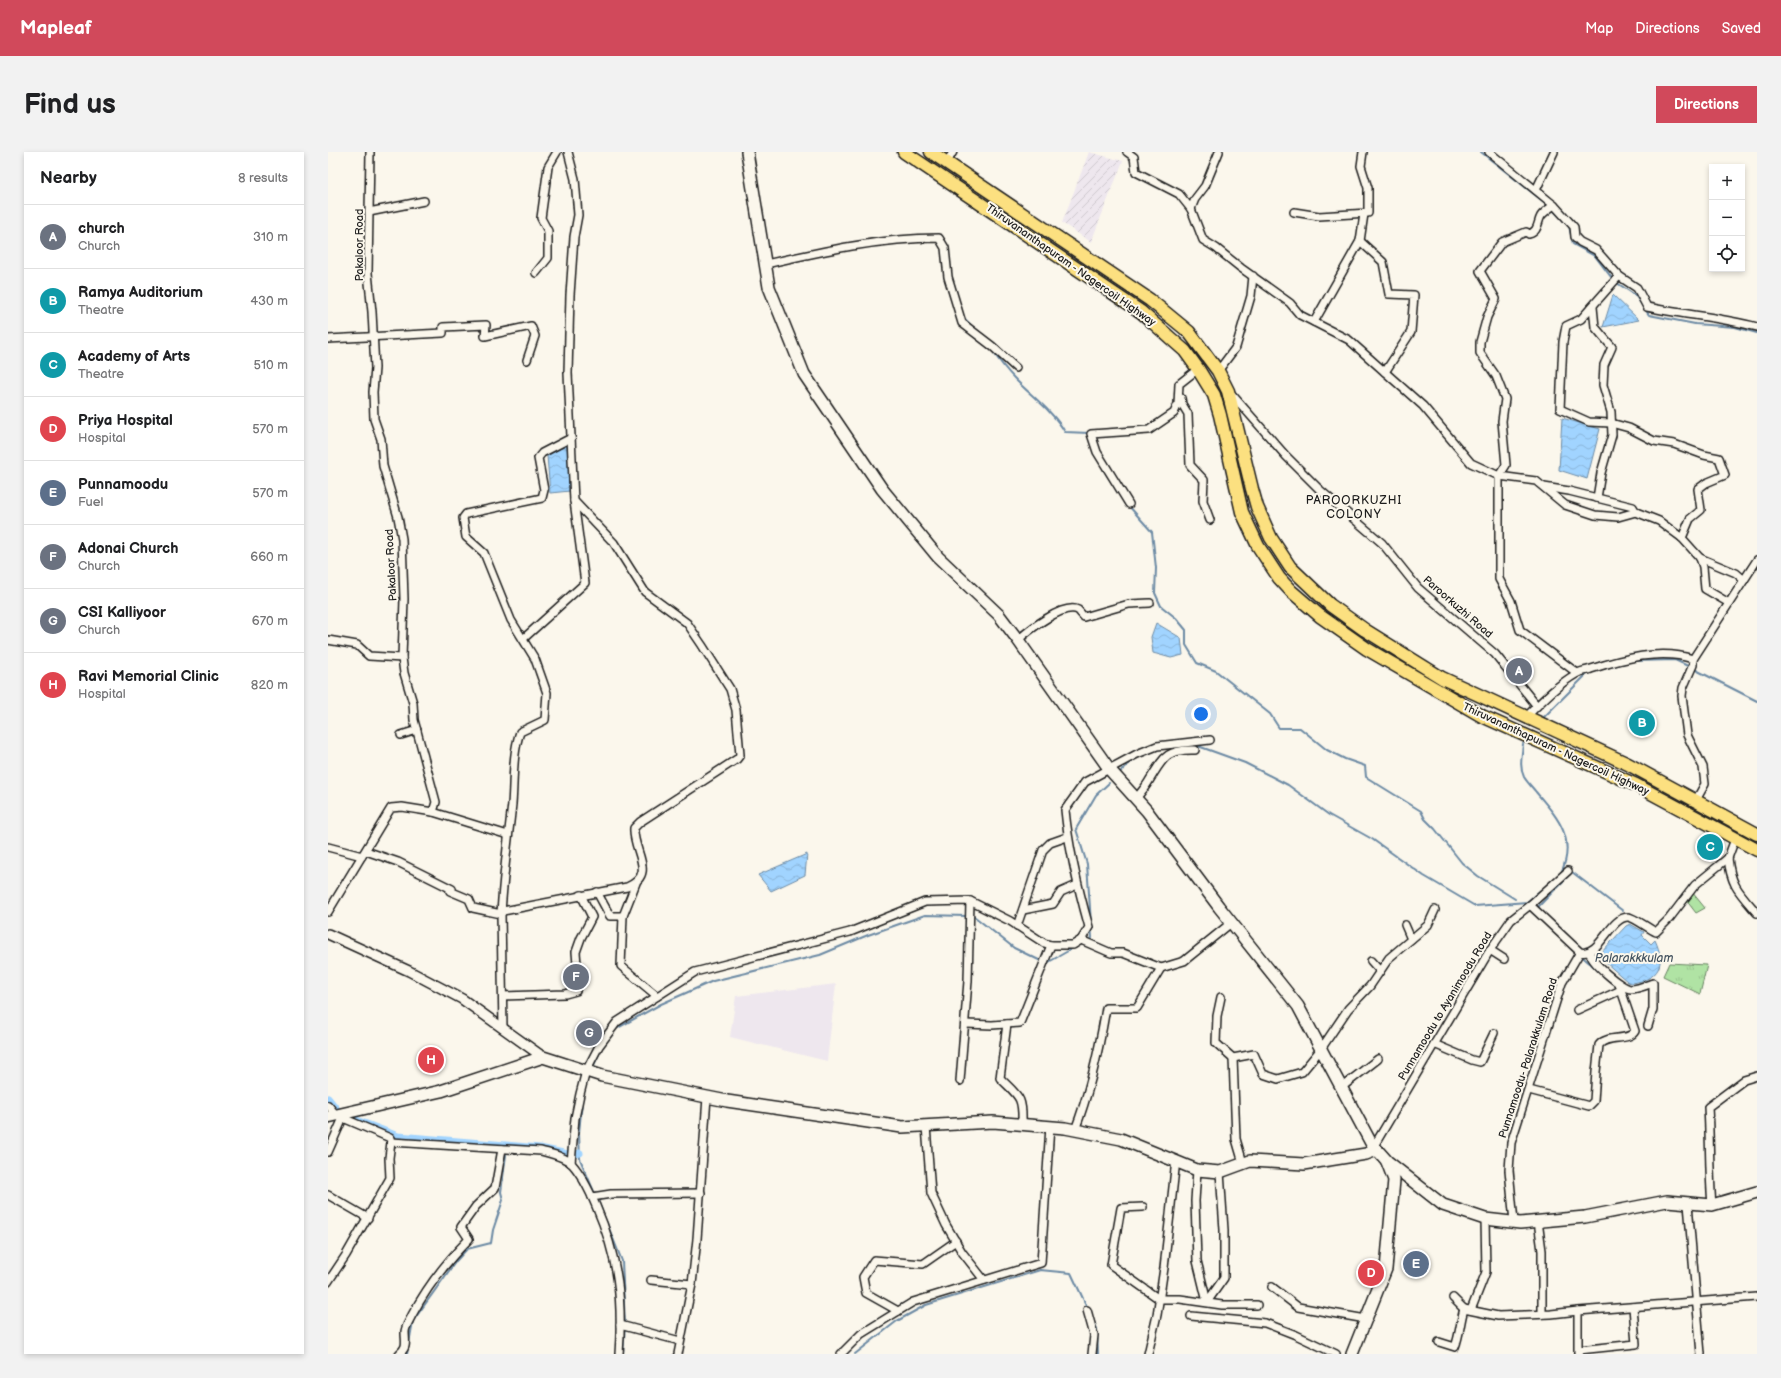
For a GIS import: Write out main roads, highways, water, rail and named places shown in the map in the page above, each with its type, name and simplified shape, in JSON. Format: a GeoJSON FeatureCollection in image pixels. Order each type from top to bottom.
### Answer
{"type":"FeatureCollection","features":[{"type":"Feature","properties":{"kind":"main road"},"geometry":{"type":"LineString","coordinates":[[747,152],[769,287],[804,374],[882,489],[938,557],[998,615],[1018,640],[1110,770],[1136,799],[1231,923],[1298,1006],[1376,1148],[1387,1162],[1443,1205],[1485,1219],[1514,1222],[1585,1217],[1667,1201],[1712,1205],[1757,1192]]}},
{"type":"Feature","properties":{"kind":"main road","name":"Thiruvananthapuram - Nagercoil Highway"},"geometry":{"type":"LineString","coordinates":[[904,152],[1141,312],[1170,335],[1185,351],[1214,395],[1220,415],[1237,494],[1244,517],[1267,562],[1291,591],[1320,616],[1367,649],[1482,716],[1636,785],[1757,850]]}},
{"type":"Feature","properties":{"kind":"main road","name":"Thiruvananthapuram - Nagercoil Highway"},"geometry":{"type":"LineString","coordinates":[[931,152],[950,157],[1150,300],[1189,332],[1218,371],[1228,390],[1257,507],[1271,538],[1298,575],[1330,605],[1424,667],[1525,718],[1628,764],[1757,834]]}},
{"type":"Feature","properties":{"kind":"main road"},"geometry":{"type":"LineString","coordinates":[[336,1117],[441,1091],[543,1056],[602,1076],[707,1097],[902,1127],[993,1122],[1050,1126],[1075,1130],[1121,1139],[1176,1160],[1197,1170],[1220,1172],[1250,1161],[1304,1164],[1366,1154],[1376,1148]]}},
{"type":"Feature","properties":{"kind":"main road"},"geometry":{"type":"LineString","coordinates":[[1352,1354],[1386,1269],[1394,1180],[1387,1162]]}},
{"type":"Feature","properties":{"kind":"water"},"geometry":{"type":"Polygon","coordinates":[[[1613,295],[1639,320],[1603,327],[1613,295]]]}},
{"type":"Feature","properties":{"kind":"water"},"geometry":{"type":"Polygon","coordinates":[[[1562,418],[1600,429],[1587,479],[1559,470],[1562,418]]]}},
{"type":"Feature","properties":{"kind":"water"},"geometry":{"type":"Polygon","coordinates":[[[567,445],[570,491],[550,493],[547,456],[567,445]]]}},
{"type":"Feature","properties":{"kind":"water"},"geometry":{"type":"Polygon","coordinates":[[[1156,623],[1181,638],[1183,655],[1171,658],[1153,653],[1151,637],[1156,623]]]}},
{"type":"Feature","properties":{"kind":"water"},"geometry":{"type":"Polygon","coordinates":[[[807,854],[805,875],[771,891],[758,875],[807,854]]]}},
{"type":"Feature","properties":{"kind":"water","name":"Palarakkkulam"},"geometry":{"type":"Polygon","coordinates":[[[1630,924],[1644,932],[1642,935],[1651,944],[1655,940],[1660,956],[1658,969],[1654,974],[1649,978],[1632,983],[1628,982],[1598,956],[1626,926],[1630,924]]]}},
{"type":"Feature","properties":{"kind":"waterway"},"geometry":{"type":"LineString","coordinates":[[1481,152],[1549,206]]}},
{"type":"Feature","properties":{"kind":"waterway"},"geometry":{"type":"LineString","coordinates":[[1552,209],[1569,226],[1573,244],[1595,256],[1614,281],[1635,295],[1649,315],[1695,324],[1735,327],[1757,333]]}},
{"type":"Feature","properties":{"kind":"waterway"},"geometry":{"type":"LineString","coordinates":[[964,318],[973,327]]}},
{"type":"Feature","properties":{"kind":"waterway"},"geometry":{"type":"LineString","coordinates":[[991,349],[1011,375],[1048,410],[1065,432],[1089,433]]}},
{"type":"Feature","properties":{"kind":"waterway"},"geometry":{"type":"LineString","coordinates":[[1103,469],[1121,497]]}},
{"type":"Feature","properties":{"kind":"waterway"},"geometry":{"type":"LineString","coordinates":[[1128,505],[1152,532],[1156,568],[1155,593],[1161,606],[1176,618],[1186,630],[1186,645],[1197,663],[1216,671],[1270,714],[1279,728],[1300,728],[1327,750],[1345,759],[1365,766],[1366,777],[1421,811],[1425,819],[1435,829],[1462,863],[1478,876],[1515,899]]}},
{"type":"Feature","properties":{"kind":"waterway"},"geometry":{"type":"LineString","coordinates":[[1632,661],[1675,660],[1690,667]]}},
{"type":"Feature","properties":{"kind":"waterway"},"geometry":{"type":"LineString","coordinates":[[1595,671],[1625,663]]}},
{"type":"Feature","properties":{"kind":"waterway"},"geometry":{"type":"LineString","coordinates":[[1694,669],[1757,701]]}},
{"type":"Feature","properties":{"kind":"waterway"},"geometry":{"type":"LineString","coordinates":[[1543,718],[1587,674]]}},
{"type":"Feature","properties":{"kind":"waterway"},"geometry":{"type":"LineString","coordinates":[[1523,744],[1521,765],[1522,773],[1528,783],[1551,810],[1566,839],[1567,849],[1561,873]]}},
{"type":"Feature","properties":{"kind":"waterway"},"geometry":{"type":"LineString","coordinates":[[1182,746],[1198,746],[1245,763],[1288,785],[1329,815],[1372,839],[1424,876],[1475,906],[1527,902],[1542,889]]}},
{"type":"Feature","properties":{"kind":"waterway"},"geometry":{"type":"LineString","coordinates":[[1118,774],[1134,759]]}},
{"type":"Feature","properties":{"kind":"waterway"},"geometry":{"type":"LineString","coordinates":[[1087,941],[1092,938],[1087,864],[1076,829],[1096,795],[1109,783]]}},
{"type":"Feature","properties":{"kind":"waterway"},"geometry":{"type":"LineString","coordinates":[[1537,908],[1572,872],[1623,911]]}},
{"type":"Feature","properties":{"kind":"waterway"},"geometry":{"type":"LineString","coordinates":[[614,1030],[661,1004],[713,981],[820,955],[868,935],[925,915],[967,916]]}},
{"type":"Feature","properties":{"kind":"waterway"},"geometry":{"type":"LineString","coordinates":[[971,917],[975,917],[1014,948],[1043,962]]}},
{"type":"Feature","properties":{"kind":"waterway"},"geometry":{"type":"LineString","coordinates":[[1047,963],[1075,947]]}},
{"type":"Feature","properties":{"kind":"waterway"},"geometry":{"type":"LineString","coordinates":[[1580,955],[1598,970]]}},
{"type":"Feature","properties":{"kind":"waterway"},"geometry":{"type":"LineString","coordinates":[[593,1067],[600,1052]]}},
{"type":"Feature","properties":{"kind":"waterway"},"geometry":{"type":"LineString","coordinates":[[328,1098],[339,1112]]}},
{"type":"Feature","properties":{"kind":"waterway"},"geometry":{"type":"LineString","coordinates":[[582,1102],[579,1133],[580,1159],[595,1194]]}},
{"type":"Feature","properties":{"kind":"waterway"},"geometry":{"type":"LineString","coordinates":[[351,1118],[398,1136],[540,1148],[568,1154]]}},
{"type":"Feature","properties":{"kind":"waterway"},"geometry":{"type":"LineString","coordinates":[[575,1154],[580,1153]]}},
{"type":"Feature","properties":{"kind":"waterway"},"geometry":{"type":"LineString","coordinates":[[407,1354],[413,1321],[456,1261],[467,1249],[491,1243],[493,1230],[503,1200],[501,1192],[506,1155]]}},
{"type":"Feature","properties":{"kind":"waterway"},"geometry":{"type":"LineString","coordinates":[[597,1198],[622,1261],[625,1325],[623,1354]]}},
{"type":"Feature","properties":{"kind":"waterway"},"geometry":{"type":"LineString","coordinates":[[855,1354],[897,1321],[926,1305],[1040,1270],[1071,1273],[1087,1307]]}},
{"type":"Feature","properties":{"kind":"waterway"},"geometry":{"type":"LineString","coordinates":[[1094,1322],[1097,1329],[1098,1354]]}},
{"type":"Feature","properties":{"kind":"place","name":"church"},"geometry":{"type":"Point","coordinates":[1519,671]}},
{"type":"Feature","properties":{"kind":"place","name":"Ramya Auditorium"},"geometry":{"type":"Point","coordinates":[1642,723]}},
{"type":"Feature","properties":{"kind":"place","name":"Academy of Arts"},"geometry":{"type":"Point","coordinates":[1710,847]}},
{"type":"Feature","properties":{"kind":"place","name":"Adonai Church"},"geometry":{"type":"Point","coordinates":[576,977]}},
{"type":"Feature","properties":{"kind":"place","name":"CSI Kalliyoor"},"geometry":{"type":"Point","coordinates":[589,1033]}},
{"type":"Feature","properties":{"kind":"place","name":"Ravi Memorial Clinic"},"geometry":{"type":"Point","coordinates":[431,1060]}},
{"type":"Feature","properties":{"kind":"place","name":"Punnamoodu"},"geometry":{"type":"Point","coordinates":[1416,1264]}},
{"type":"Feature","properties":{"kind":"place","name":"Priya Hospital"},"geometry":{"type":"Point","coordinates":[1371,1273]}},
{"type":"Feature","properties":{"kind":"district","name":"PAROORKUZHI COLONY"},"geometry":{"type":"Point","coordinates":[1354,507]}}]}
